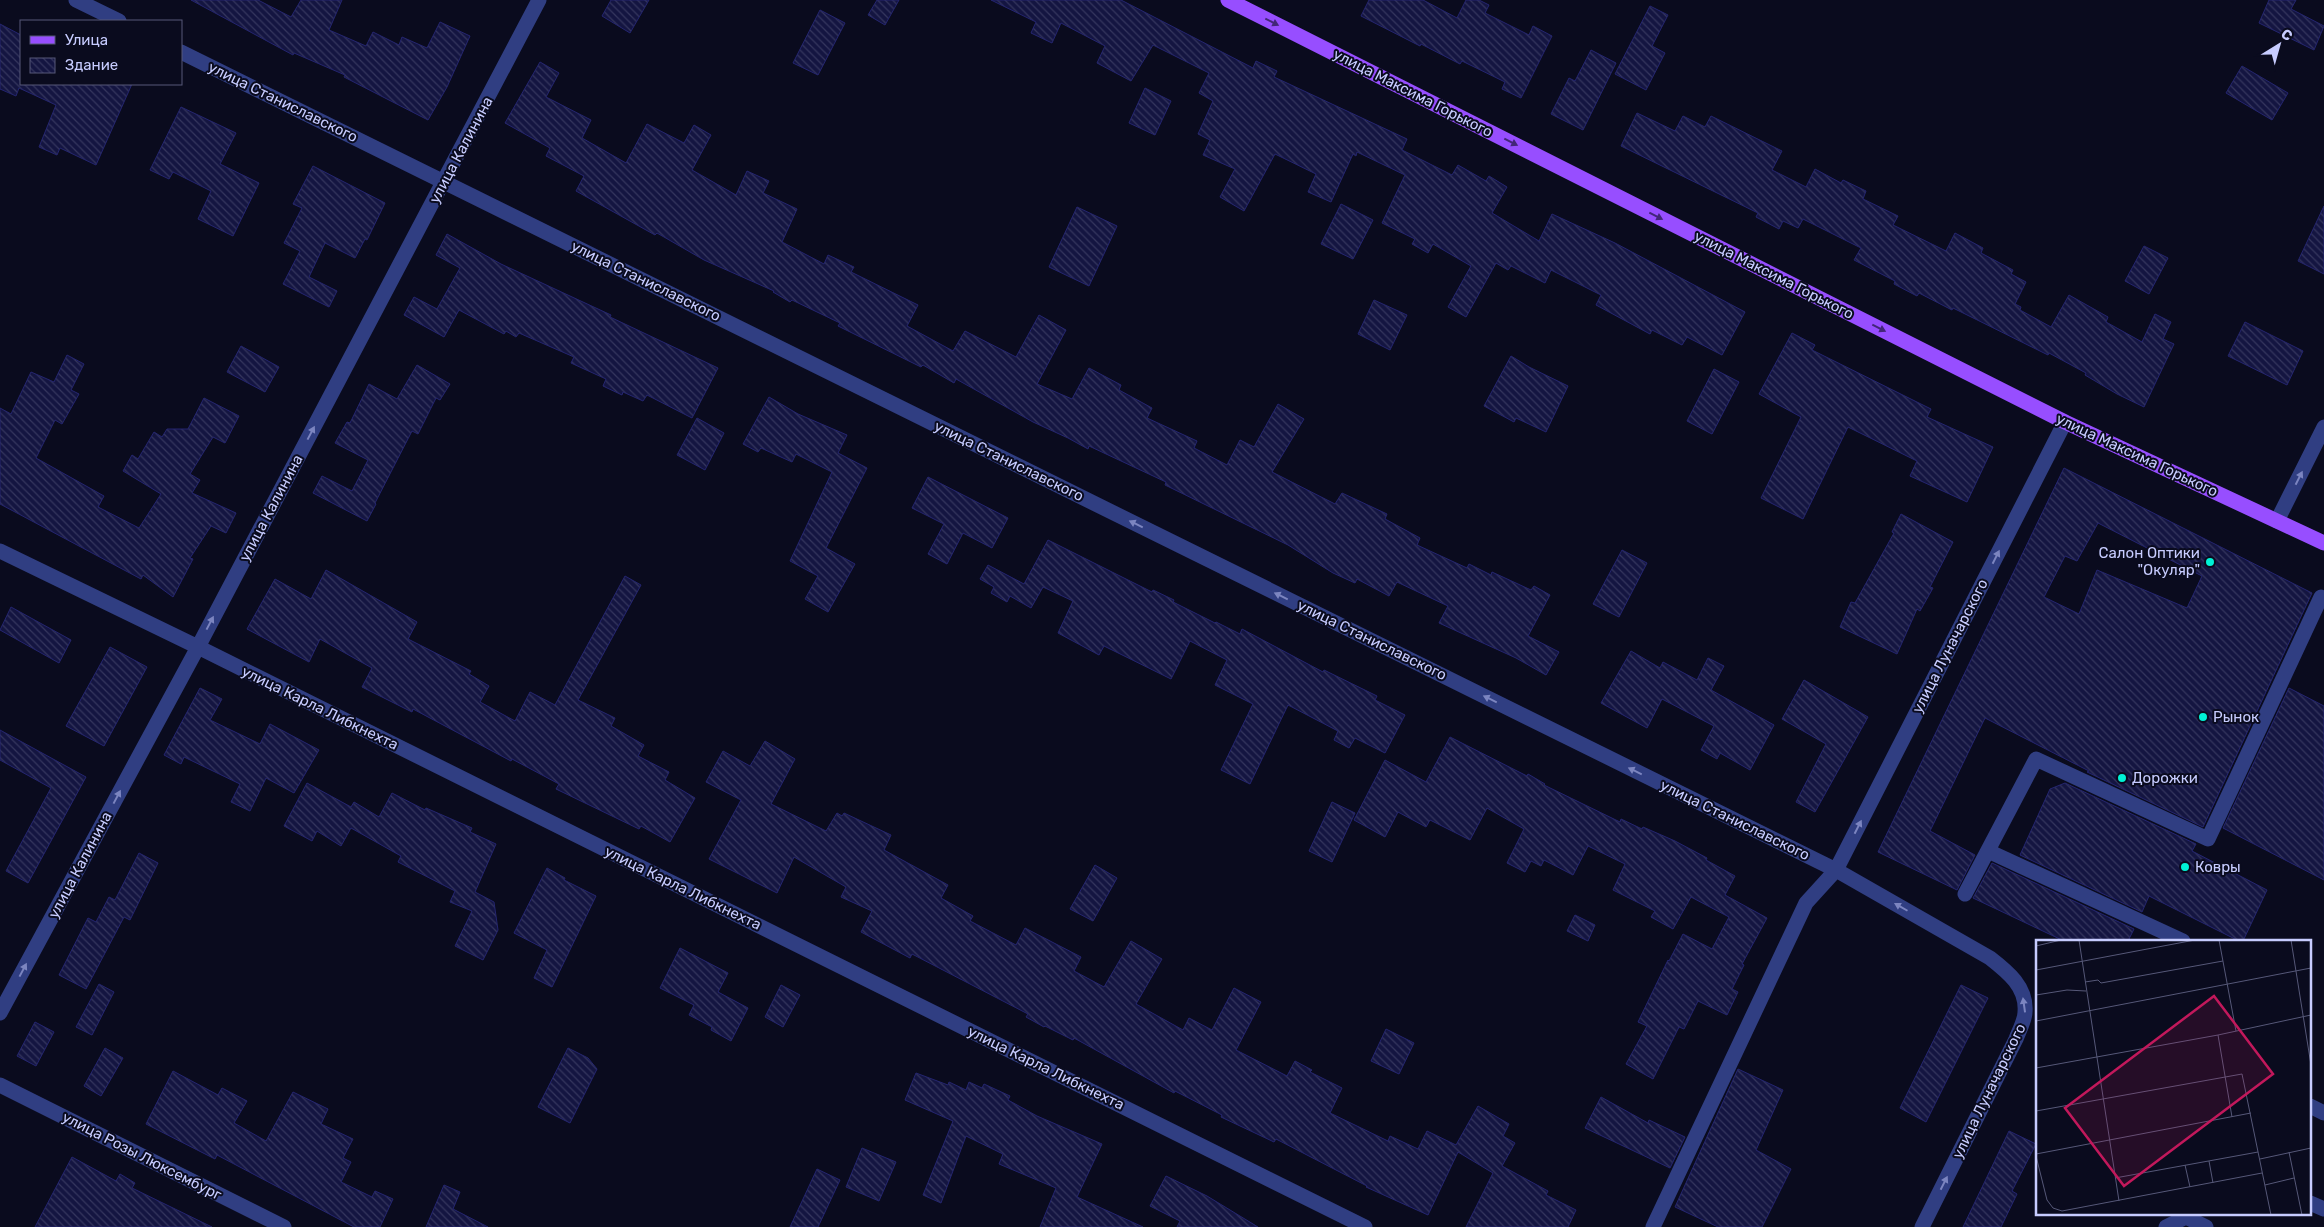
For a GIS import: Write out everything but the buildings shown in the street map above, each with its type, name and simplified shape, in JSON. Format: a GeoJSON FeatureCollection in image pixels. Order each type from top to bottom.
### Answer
{"type":"FeatureCollection","features":[{"type":"Feature","properties":{"kind":"main road","name":"улица Максима Горького"},"geometry":{"type":"LineString","coordinates":[[1228,0],[2065,422],[2324,543]]}},
{"type":"Feature","properties":{"kind":"street"},"geometry":{"type":"LineString","coordinates":[[76,0],[117,20]]}},
{"type":"Feature","properties":{"kind":"street","name":"улица Калинина"},"geometry":{"type":"LineString","coordinates":[[0,1013],[198,647],[445,182],[539,0]]}},
{"type":"Feature","properties":{"kind":"street","name":"улица Станиславского"},"geometry":{"type":"LineString","coordinates":[[182,52],[1836,870]]}},
{"type":"Feature","properties":{"kind":"street","name":"улица Луначарского"},"geometry":{"type":"LineString","coordinates":[[1653,1227],[1806,903],[1836,870],[2065,422]]}},
{"type":"Feature","properties":{"kind":"street"},"geometry":{"type":"LineString","coordinates":[[2277,521],[2324,427]]}},
{"type":"Feature","properties":{"kind":"street","name":"улица Карла Либкнехта"},"geometry":{"type":"LineString","coordinates":[[0,551],[198,647],[1365,1227]]}},
{"type":"Feature","properties":{"kind":"street"},"geometry":{"type":"LineString","coordinates":[[1965,894],[2036,759],[2208,839],[2321,597]]}},
{"type":"Feature","properties":{"kind":"street"},"geometry":{"type":"LineString","coordinates":[[1988,851],[2182,940]]}},
{"type":"Feature","properties":{"kind":"street","name":"улица Луначарского"},"geometry":{"type":"LineString","coordinates":[[1836,870],[1990,958],[2010,974],[2022,990],[2025,1013],[2016,1038],[1922,1227]]}},
{"type":"Feature","properties":{"kind":"street","name":"улица Розы Люксембург"},"geometry":{"type":"LineString","coordinates":[[0,1085],[284,1227]]}},
{"type":"Feature","properties":{"kind":"street"},"geometry":{"type":"LineString","coordinates":[[2312,1107],[2324,1113]]}},
{"type":"Feature","properties":{"kind":"street"},"geometry":{"type":"LineString","coordinates":[[2312,1204],[2324,1209]]}},
{"type":"Feature","properties":{"kind":"street"},"geometry":{"type":"LineString","coordinates":[[2166,1227],[2186,1217],[2206,1227]]}},
{"type":"Feature","properties":{"kind":"place","name":"Салон Оптики \"Окуляр\""},"geometry":{"type":"Point","coordinates":[2210,562]}},
{"type":"Feature","properties":{"kind":"place","name":"Рынок"},"geometry":{"type":"Point","coordinates":[2203,717]}},
{"type":"Feature","properties":{"kind":"place","name":"Дорожки"},"geometry":{"type":"Point","coordinates":[2122,778]}},
{"type":"Feature","properties":{"kind":"place","name":"Ковры"},"geometry":{"type":"Point","coordinates":[2185,867]}}]}
